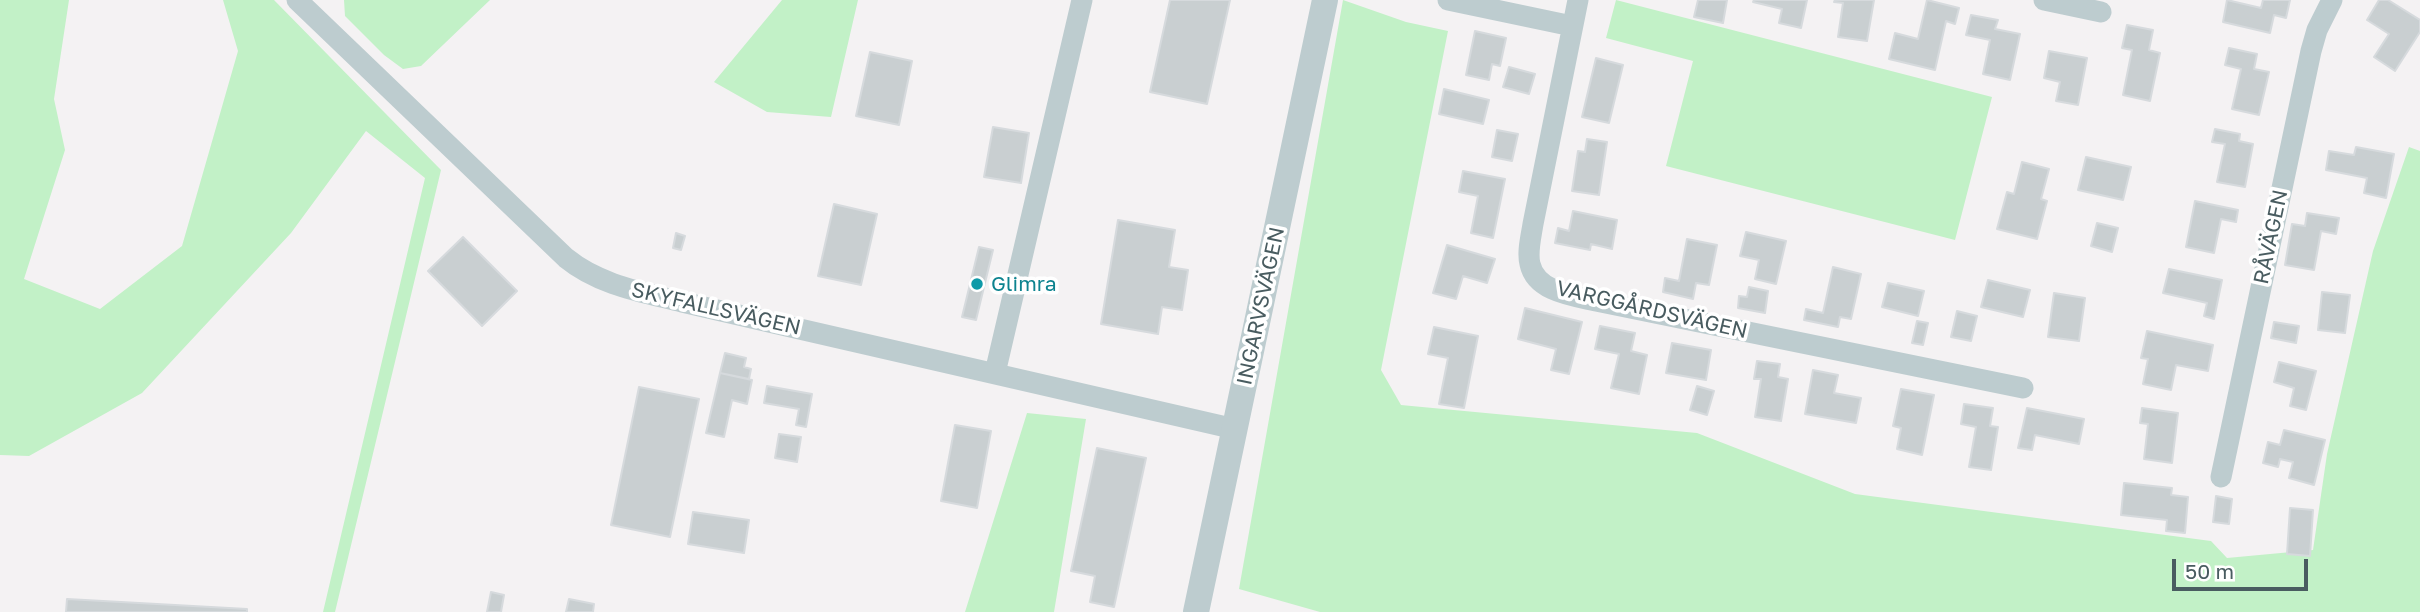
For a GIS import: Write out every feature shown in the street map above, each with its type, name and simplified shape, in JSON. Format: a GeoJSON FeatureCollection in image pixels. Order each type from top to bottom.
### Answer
{"type":"FeatureCollection","features":[{"type":"Feature","properties":{"kind":"street","name":"SKYFALLSVÄGEN"},"geometry":{"type":"LineString","coordinates":[[297,0],[566,258],[587,274],[609,283],[682,302],[1235,429]]}},
{"type":"Feature","properties":{"kind":"street"},"geometry":{"type":"LineString","coordinates":[[995,373],[1082,0]]}},
{"type":"Feature","properties":{"kind":"street","name":"INGARVSVÄGEN"},"geometry":{"type":"LineString","coordinates":[[1196,612],[1325,0]]}},
{"type":"Feature","properties":{"kind":"street"},"geometry":{"type":"LineString","coordinates":[[1448,0],[1572,26]]}},
{"type":"Feature","properties":{"kind":"street","name":"VARGGÅRDSVÄGEN"},"geometry":{"type":"LineString","coordinates":[[1578,0],[1533,224],[1530,267],[1538,279],[1560,292],[1596,301],[2023,388]]}},
{"type":"Feature","properties":{"kind":"street"},"geometry":{"type":"LineString","coordinates":[[2044,0],[2101,12]]}},
{"type":"Feature","properties":{"kind":"street","name":"RÅVÄGEN"},"geometry":{"type":"LineString","coordinates":[[2221,477],[2311,51],[2332,0]]}},
{"type":"Feature","properties":{"kind":"green space"},"geometry":{"type":"Polygon","coordinates":[[[0,0],[69,0],[54,99],[65,150],[24,279],[100,309],[182,246],[238,51],[223,0],[274,0],[441,170],[335,612],[323,612],[425,178],[366,131],[291,233],[142,393],[29,456],[0,455],[0,0]]]}},
{"type":"Feature","properties":{"kind":"green space"},"geometry":{"type":"Polygon","coordinates":[[[344,0],[490,0],[421,66],[403,69],[384,55],[345,16],[344,0]]]}},
{"type":"Feature","properties":{"kind":"green space"},"geometry":{"type":"Polygon","coordinates":[[[782,0],[858,0],[831,117],[767,112],[714,82],[782,0]]]}},
{"type":"Feature","properties":{"kind":"green space"},"geometry":{"type":"Polygon","coordinates":[[[1343,0],[1406,22],[1448,31],[1381,370],[1401,405],[1697,433],[1855,494],[2211,541],[2227,558],[2313,550],[2327,454],[2373,251],[2409,147],[2420,151],[2420,612],[1320,612],[1239,589],[1343,0]]]}},
{"type":"Feature","properties":{"kind":"green space"},"geometry":{"type":"Polygon","coordinates":[[[1616,0],[1992,97],[1955,240],[1666,166],[1693,61],[1606,38],[1616,0]]]}},
{"type":"Feature","properties":{"kind":"green space"},"geometry":{"type":"Polygon","coordinates":[[[1027,413],[1086,419],[1054,612],[965,612],[1027,413]]]}},
{"type":"Feature","properties":{"kind":"building"},"geometry":{"type":"Polygon","coordinates":[[[1170,0],[1230,0],[1207,104],[1150,92],[1170,0]]]}},
{"type":"Feature","properties":{"kind":"building"},"geometry":{"type":"Polygon","coordinates":[[[1698,0],[1727,0],[1723,23],[1694,17],[1698,0]]]}},
{"type":"Feature","properties":{"kind":"building"},"geometry":{"type":"Polygon","coordinates":[[[1807,0],[1801,28],[1779,23],[1782,9],[1753,2],[1807,0]]]}},
{"type":"Feature","properties":{"kind":"building"},"geometry":{"type":"Polygon","coordinates":[[[1874,0],[1867,41],[1838,37],[1843,3],[1834,2],[1874,0]]]}},
{"type":"Feature","properties":{"kind":"building"},"geometry":{"type":"Polygon","coordinates":[[[1927,0],[1959,8],[1955,24],[1946,21],[1935,70],[1889,59],[1895,33],[1918,39],[1927,0]]]}},
{"type":"Feature","properties":{"kind":"building"},"geometry":{"type":"Polygon","coordinates":[[[2227,0],[2261,8],[2263,0],[2290,0],[2286,18],[2274,15],[2270,33],[2223,22],[2227,0]]]}},
{"type":"Feature","properties":{"kind":"building"},"geometry":{"type":"Polygon","coordinates":[[[2379,0],[2388,0],[2420,20],[2420,32],[2395,71],[2374,57],[2389,34],[2367,20],[2379,0]]]}},
{"type":"Feature","properties":{"kind":"building"},"geometry":{"type":"Polygon","coordinates":[[[1971,15],[1998,20],[1995,29],[2020,34],[2010,80],[1983,74],[1990,40],[1966,35],[1971,15]]]}},
{"type":"Feature","properties":{"kind":"building"},"geometry":{"type":"Polygon","coordinates":[[[2127,25],[2153,30],[2149,50],[2160,53],[2150,101],[2123,95],[2132,50],[2122,48],[2127,25]]]}},
{"type":"Feature","properties":{"kind":"building"},"geometry":{"type":"Polygon","coordinates":[[[1475,31],[1506,38],[1500,66],[1492,64],[1489,80],[1466,75],[1475,31]]]}},
{"type":"Feature","properties":{"kind":"building"},"geometry":{"type":"Polygon","coordinates":[[[2229,48],[2257,54],[2254,69],[2269,72],[2259,115],[2232,109],[2241,69],[2225,65],[2229,48]]]}},
{"type":"Feature","properties":{"kind":"building"},"geometry":{"type":"Polygon","coordinates":[[[2049,51],[2087,58],[2078,105],[2056,101],[2060,82],[2044,78],[2049,51]]]}},
{"type":"Feature","properties":{"kind":"building"},"geometry":{"type":"Polygon","coordinates":[[[870,52],[912,61],[899,125],[856,116],[870,52]]]}},
{"type":"Feature","properties":{"kind":"building"},"geometry":{"type":"Polygon","coordinates":[[[1596,58],[1623,65],[1609,123],[1582,117],[1596,58]]]}},
{"type":"Feature","properties":{"kind":"building"},"geometry":{"type":"Polygon","coordinates":[[[1509,67],[1535,74],[1529,94],[1503,87],[1509,67]]]}},
{"type":"Feature","properties":{"kind":"building"},"geometry":{"type":"Polygon","coordinates":[[[1444,89],[1489,100],[1483,124],[1439,114],[1444,89]]]}},
{"type":"Feature","properties":{"kind":"building"},"geometry":{"type":"Polygon","coordinates":[[[993,127],[1029,133],[1021,183],[984,177],[993,127]]]}},
{"type":"Feature","properties":{"kind":"building"},"geometry":{"type":"Polygon","coordinates":[[[2215,129],[2240,134],[2239,141],[2253,144],[2245,187],[2217,182],[2225,144],[2212,142],[2215,129]]]}},
{"type":"Feature","properties":{"kind":"building"},"geometry":{"type":"Polygon","coordinates":[[[1497,130],[1518,134],[1512,161],[1492,157],[1497,130]]]}},
{"type":"Feature","properties":{"kind":"building"},"geometry":{"type":"Polygon","coordinates":[[[1587,139],[1607,142],[1599,195],[1572,191],[1578,151],[1585,152],[1587,139]]]}},
{"type":"Feature","properties":{"kind":"building"},"geometry":{"type":"Polygon","coordinates":[[[2356,147],[2394,154],[2386,198],[2364,193],[2367,178],[2326,170],[2329,151],[2354,155],[2356,147]]]}},
{"type":"Feature","properties":{"kind":"building"},"geometry":{"type":"Polygon","coordinates":[[[2086,157],[2131,167],[2123,200],[2078,190],[2086,157]]]}},
{"type":"Feature","properties":{"kind":"building"},"geometry":{"type":"Polygon","coordinates":[[[2022,162],[2049,169],[2041,199],[2047,201],[2037,239],[1997,229],[2007,192],[2014,194],[2022,162]]]}},
{"type":"Feature","properties":{"kind":"building"},"geometry":{"type":"Polygon","coordinates":[[[1463,171],[1505,179],[1493,238],[1471,233],[1478,196],[1459,192],[1463,171]]]}},
{"type":"Feature","properties":{"kind":"building"},"geometry":{"type":"Polygon","coordinates":[[[2195,201],[2238,210],[2236,222],[2221,219],[2214,253],[2186,247],[2195,201]]]}},
{"type":"Feature","properties":{"kind":"building"},"geometry":{"type":"Polygon","coordinates":[[[834,204],[877,214],[861,285],[818,276],[834,204]]]}},
{"type":"Feature","properties":{"kind":"building"},"geometry":{"type":"Polygon","coordinates":[[[1573,211],[1617,220],[1612,249],[1591,244],[1590,250],[1555,243],[1558,228],[1569,231],[1573,211]]]}},
{"type":"Feature","properties":{"kind":"building"},"geometry":{"type":"Polygon","coordinates":[[[2307,213],[2339,218],[2336,234],[2321,231],[2314,270],[2285,265],[2292,224],[2305,226],[2307,213]]]}},
{"type":"Feature","properties":{"kind":"building"},"geometry":{"type":"Polygon","coordinates":[[[1118,220],[1175,230],[1169,267],[1188,270],[1182,310],[1162,307],[1158,334],[1101,324],[1118,220]]]}},
{"type":"Feature","properties":{"kind":"building"},"geometry":{"type":"Polygon","coordinates":[[[2097,223],[2118,228],[2112,252],[2091,246],[2097,223]]]}},
{"type":"Feature","properties":{"kind":"building"},"geometry":{"type":"Polygon","coordinates":[[[1746,232],[1786,241],[1776,284],[1755,279],[1759,260],[1740,256],[1746,232]]]}},
{"type":"Feature","properties":{"kind":"building"},"geometry":{"type":"Polygon","coordinates":[[[676,233],[685,236],[681,250],[673,248],[676,233]]]}},
{"type":"Feature","properties":{"kind":"building"},"geometry":{"type":"Polygon","coordinates":[[[463,237],[517,291],[482,326],[428,271],[463,237]]]}},
{"type":"Feature","properties":{"kind":"building"},"geometry":{"type":"Polygon","coordinates":[[[1687,239],[1717,245],[1709,285],[1696,283],[1693,299],[1663,292],[1665,278],[1679,281],[1687,239]]]}},
{"type":"Feature","properties":{"kind":"building"},"geometry":{"type":"Polygon","coordinates":[[[1447,245],[1495,259],[1487,283],[1463,276],[1456,299],[1433,293],[1447,245]]]}},
{"type":"Feature","properties":{"kind":"building","name":"Glimra"},"geometry":{"type":"Polygon","coordinates":[[[979,247],[993,250],[976,320],[962,317],[979,247]]]}},
{"type":"Feature","properties":{"kind":"building"},"geometry":{"type":"Polygon","coordinates":[[[1833,267],[1861,274],[1851,319],[1840,317],[1838,327],[1804,320],[1806,309],[1823,313],[1833,267]]]}},
{"type":"Feature","properties":{"kind":"building"},"geometry":{"type":"Polygon","coordinates":[[[2169,269],[2222,280],[2214,319],[2204,316],[2207,303],[2163,293],[2169,269]]]}},
{"type":"Feature","properties":{"kind":"building"},"geometry":{"type":"Polygon","coordinates":[[[1988,280],[2030,290],[2023,317],[1981,307],[1988,280]]]}},
{"type":"Feature","properties":{"kind":"building"},"geometry":{"type":"Polygon","coordinates":[[[1888,283],[1924,291],[1918,316],[1882,307],[1888,283]]]}},
{"type":"Feature","properties":{"kind":"building"},"geometry":{"type":"Polygon","coordinates":[[[1749,287],[1768,291],[1765,313],[1738,308],[1739,296],[1747,297],[1749,287]]]}},
{"type":"Feature","properties":{"kind":"building"},"geometry":{"type":"Polygon","coordinates":[[[2322,292],[2350,295],[2345,333],[2318,330],[2322,292]]]}},
{"type":"Feature","properties":{"kind":"building"},"geometry":{"type":"Polygon","coordinates":[[[2054,293],[2085,298],[2079,341],[2048,337],[2054,293]]]}},
{"type":"Feature","properties":{"kind":"building"},"geometry":{"type":"Polygon","coordinates":[[[1525,308],[1582,322],[1569,374],[1551,370],[1556,349],[1518,339],[1525,308]]]}},
{"type":"Feature","properties":{"kind":"building"},"geometry":{"type":"Polygon","coordinates":[[[1957,311],[1977,316],[1971,341],[1951,337],[1957,311]]]}},
{"type":"Feature","properties":{"kind":"building"},"geometry":{"type":"Polygon","coordinates":[[[1917,321],[1928,323],[1923,345],[1912,343],[1917,321]]]}},
{"type":"Feature","properties":{"kind":"building"},"geometry":{"type":"Polygon","coordinates":[[[2274,322],[2299,326],[2296,343],[2271,338],[2274,322]]]}},
{"type":"Feature","properties":{"kind":"building"},"geometry":{"type":"Polygon","coordinates":[[[1600,326],[1635,333],[1631,351],[1647,355],[1639,394],[1611,388],[1619,354],[1595,349],[1600,326]]]}},
{"type":"Feature","properties":{"kind":"building"},"geometry":{"type":"Polygon","coordinates":[[[1434,327],[1478,336],[1464,408],[1439,404],[1448,358],[1428,354],[1434,327]]]}},
{"type":"Feature","properties":{"kind":"building"},"geometry":{"type":"Polygon","coordinates":[[[2147,331],[2213,345],[2208,371],[2176,365],[2171,390],[2143,384],[2148,359],[2141,358],[2147,331]]]}},
{"type":"Feature","properties":{"kind":"building"},"geometry":{"type":"Polygon","coordinates":[[[1672,343],[1711,350],[1706,380],[1666,373],[1672,343]]]}},
{"type":"Feature","properties":{"kind":"building"},"geometry":{"type":"Polygon","coordinates":[[[725,353],[746,358],[744,367],[751,369],[749,379],[720,373],[725,353]]]}},
{"type":"Feature","properties":{"kind":"building"},"geometry":{"type":"Polygon","coordinates":[[[1757,361],[1780,364],[1778,377],[1788,379],[1781,421],[1755,417],[1761,379],[1754,379],[1757,361]]]}},
{"type":"Feature","properties":{"kind":"building"},"geometry":{"type":"Polygon","coordinates":[[[2279,362],[2316,371],[2306,410],[2290,406],[2294,388],[2274,382],[2279,362]]]}},
{"type":"Feature","properties":{"kind":"building"},"geometry":{"type":"Polygon","coordinates":[[[1813,370],[1838,375],[1834,393],[1861,398],[1856,423],[1805,414],[1813,370]]]}},
{"type":"Feature","properties":{"kind":"building"},"geometry":{"type":"Polygon","coordinates":[[[720,373],[752,380],[747,404],[732,400],[724,437],[706,433],[720,373]]]}},
{"type":"Feature","properties":{"kind":"building"},"geometry":{"type":"Polygon","coordinates":[[[767,386],[812,394],[806,427],[796,425],[799,409],[764,403],[767,386]]]}},
{"type":"Feature","properties":{"kind":"building"},"geometry":{"type":"Polygon","coordinates":[[[1697,386],[1714,391],[1707,415],[1690,410],[1697,386]]]}},
{"type":"Feature","properties":{"kind":"building"},"geometry":{"type":"Polygon","coordinates":[[[639,387],[699,399],[670,537],[611,525],[639,387]]]}},
{"type":"Feature","properties":{"kind":"building"},"geometry":{"type":"Polygon","coordinates":[[[1901,389],[1934,395],[1922,455],[1897,449],[1901,428],[1893,426],[1901,389]]]}},
{"type":"Feature","properties":{"kind":"building"},"geometry":{"type":"Polygon","coordinates":[[[1964,404],[1993,408],[1990,426],[1998,427],[1991,470],[1969,467],[1976,427],[1961,424],[1964,404]]]}},
{"type":"Feature","properties":{"kind":"building"},"geometry":{"type":"Polygon","coordinates":[[[2027,408],[2084,419],[2079,444],[2035,435],[2032,450],[2018,448],[2027,408]]]}},
{"type":"Feature","properties":{"kind":"building"},"geometry":{"type":"Polygon","coordinates":[[[2142,408],[2178,413],[2172,463],[2144,459],[2148,424],[2140,423],[2142,408]]]}},
{"type":"Feature","properties":{"kind":"building"},"geometry":{"type":"Polygon","coordinates":[[[955,425],[991,431],[977,508],[941,501],[955,425]]]}},
{"type":"Feature","properties":{"kind":"building"},"geometry":{"type":"Polygon","coordinates":[[[2284,430],[2325,440],[2314,485],[2289,478],[2293,462],[2280,459],[2278,467],[2263,463],[2268,442],[2280,445],[2284,430]]]}},
{"type":"Feature","properties":{"kind":"building"},"geometry":{"type":"Polygon","coordinates":[[[779,434],[801,437],[797,462],[775,458],[779,434]]]}},
{"type":"Feature","properties":{"kind":"building"},"geometry":{"type":"Polygon","coordinates":[[[1097,448],[1146,458],[1114,607],[1090,602],[1095,576],[1071,571],[1097,448]]]}},
{"type":"Feature","properties":{"kind":"building"},"geometry":{"type":"Polygon","coordinates":[[[2124,483],[2172,488],[2171,495],[2188,497],[2185,533],[2166,531],[2167,520],[2121,515],[2124,483]]]}},
{"type":"Feature","properties":{"kind":"building"},"geometry":{"type":"Polygon","coordinates":[[[2216,496],[2232,499],[2229,524],[2213,522],[2216,496]]]}},
{"type":"Feature","properties":{"kind":"building"},"geometry":{"type":"Polygon","coordinates":[[[2290,508],[2313,510],[2310,556],[2287,554],[2290,508]]]}},
{"type":"Feature","properties":{"kind":"building"},"geometry":{"type":"Polygon","coordinates":[[[693,512],[749,520],[744,553],[688,544],[693,512]]]}},
{"type":"Feature","properties":{"kind":"building"},"geometry":{"type":"Polygon","coordinates":[[[491,592],[504,595],[501,612],[487,612],[491,592]]]}},
{"type":"Feature","properties":{"kind":"building"},"geometry":{"type":"Polygon","coordinates":[[[67,599],[247,609],[247,612],[66,612],[67,599]]]}},
{"type":"Feature","properties":{"kind":"building"},"geometry":{"type":"Polygon","coordinates":[[[569,599],[594,604],[593,612],[566,612],[569,599]]]}},
{"type":"Feature","properties":{"kind":"place","name":"Glimra"},"geometry":{"type":"Point","coordinates":[977,284]}}]}
